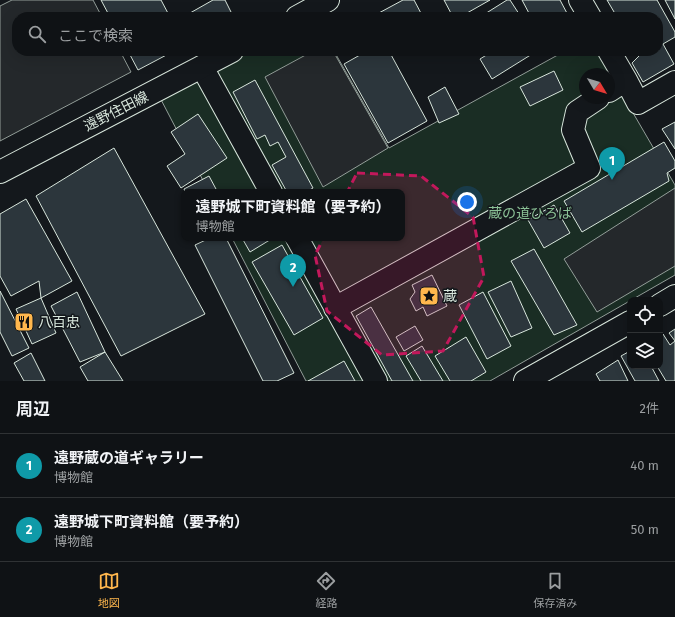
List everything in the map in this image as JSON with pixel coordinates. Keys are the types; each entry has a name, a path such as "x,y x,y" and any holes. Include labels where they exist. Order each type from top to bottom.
{"street":[{"path":"306,12 328,0"},
{"path":"580,0 587,12"},
{"name":"遠野住田線","path":"0,172 223,56"},
{"path":"610,56 617,85 638,103 675,82"},
{"path":"202,67 269,189"},
{"path":"335,308 589,168 573,130 577,112 589,104"},
{"path":"298,241 376,381"},
{"path":"663,303 675,296"},
{"path":"525,381 627,324"}],"highlighted area":[{"path":"357,173 421,176 473,217 484,277 443,351 382,355 327,311 315,255"}],"green space":[{"name":"蔵の道ひろば","path":"222,56 337,56 389,148 556,56 600,56 607,68 579,68 579,104 615,104 615,82 675,185 675,275 637,297 627,297 627,303 490,381 306,381 234,241 405,241 405,189 207,189 156,90"}],"shaded area":[{"path":"12,0 93,0 99,12 12,12 12,56 123,56 131,72 0,141 0,6"},
{"path":"304,56 336,56 388,148 323,187 265,77"},
{"path":"675,188 675,266 597,312 564,259"}],"building":[{"path":"101,0 161,0 167,12 107,12"},
{"path":"213,0 225,0 231,12 192,12"},
{"path":"403,0 414,0 420,12 381,12"},
{"path":"444,0 490,0 469,12 450,12"},
{"path":"507,0 510,0 518,12 488,12"},
{"path":"522,0 560,0 566,12 528,12"},
{"path":"607,0 657,0 675,32 675,37 663,44 663,12 614,12"},
{"path":"665,0 675,0 675,19"},
{"path":"663,44 674,64 643,82 632,63 639,56 663,56"},
{"path":"131,56 165,56 138,70"},
{"path":"358,56 392,56 427,121 388,143 344,64"},
{"path":"485,56 529,56 492,79 480,59"},
{"path":"554,71 563,90 530,106 520,87"},
{"path":"255,80 313,188 285,189 272,165 286,157 278,142 270,146 265,135 257,139 233,92"},
{"path":"445,87 459,114 439,123 428,97"},
{"path":"198,114 227,158 181,188 167,166 185,154 171,132"},
{"path":"675,122 675,149 662,129"},
{"path":"664,142 675,161 675,168 667,173 669,181 582,232 564,201"},
{"path":"114,148 205,314 121,356 36,196"},
{"path":"209,176 216,189 184,189"},
{"path":"26,199 72,281 41,298 39,281 11,296 0,276 0,214"},
{"path":"554,205 570,233 544,248 528,220"},
{"path":"204,241 228,241 294,373 277,381 263,381 195,245"},
{"path":"244,241 268,241 250,252"},
{"path":"282,245 323,318 294,335 252,262"},
{"path":"534,249 577,325 554,335 511,261"},
{"path":"432,275 447,306 427,316 423,307 416,311 410,299 415,292 412,285"},
{"path":"511,281 532,328 511,337 488,292"},
{"path":"0,291 29,348 12,356 0,332"},
{"path":"77,292 105,352 80,362 51,306"},
{"path":"483,292 511,346 487,359 459,305"},
{"path":"41,298 56,333 32,344 16,309"},
{"path":"371,307 413,381 392,381 356,316"},
{"path":"415,326 423,340 404,351 396,337"},
{"path":"675,329 675,341 669,333"},
{"path":"663,334 670,345 675,341 675,381 666,381 659,369 663,369"},
{"path":"466,337 486,372 471,381 450,381 435,356"},
{"path":"422,346 443,381 421,381 406,356"},
{"path":"105,352 123,381 88,381 80,367"},
{"path":"31,353 45,381 24,381 14,363"},
{"path":"627,353 627,367 621,356"},
{"path":"618,360 628,381 600,381 596,374"},
{"path":"344,361 355,381 308,381"},
{"path":"628,369 653,369 659,381 635,381"}],"place":[{"name":"遠野蔵の道ギャラリー","path":"612,180"},
{"name":"遠野城下町資料館（要予約）","path":"293,287"},
{"name":"蔵","path":"429,296"},
{"name":"八百忠","path":"24,322"}]}
